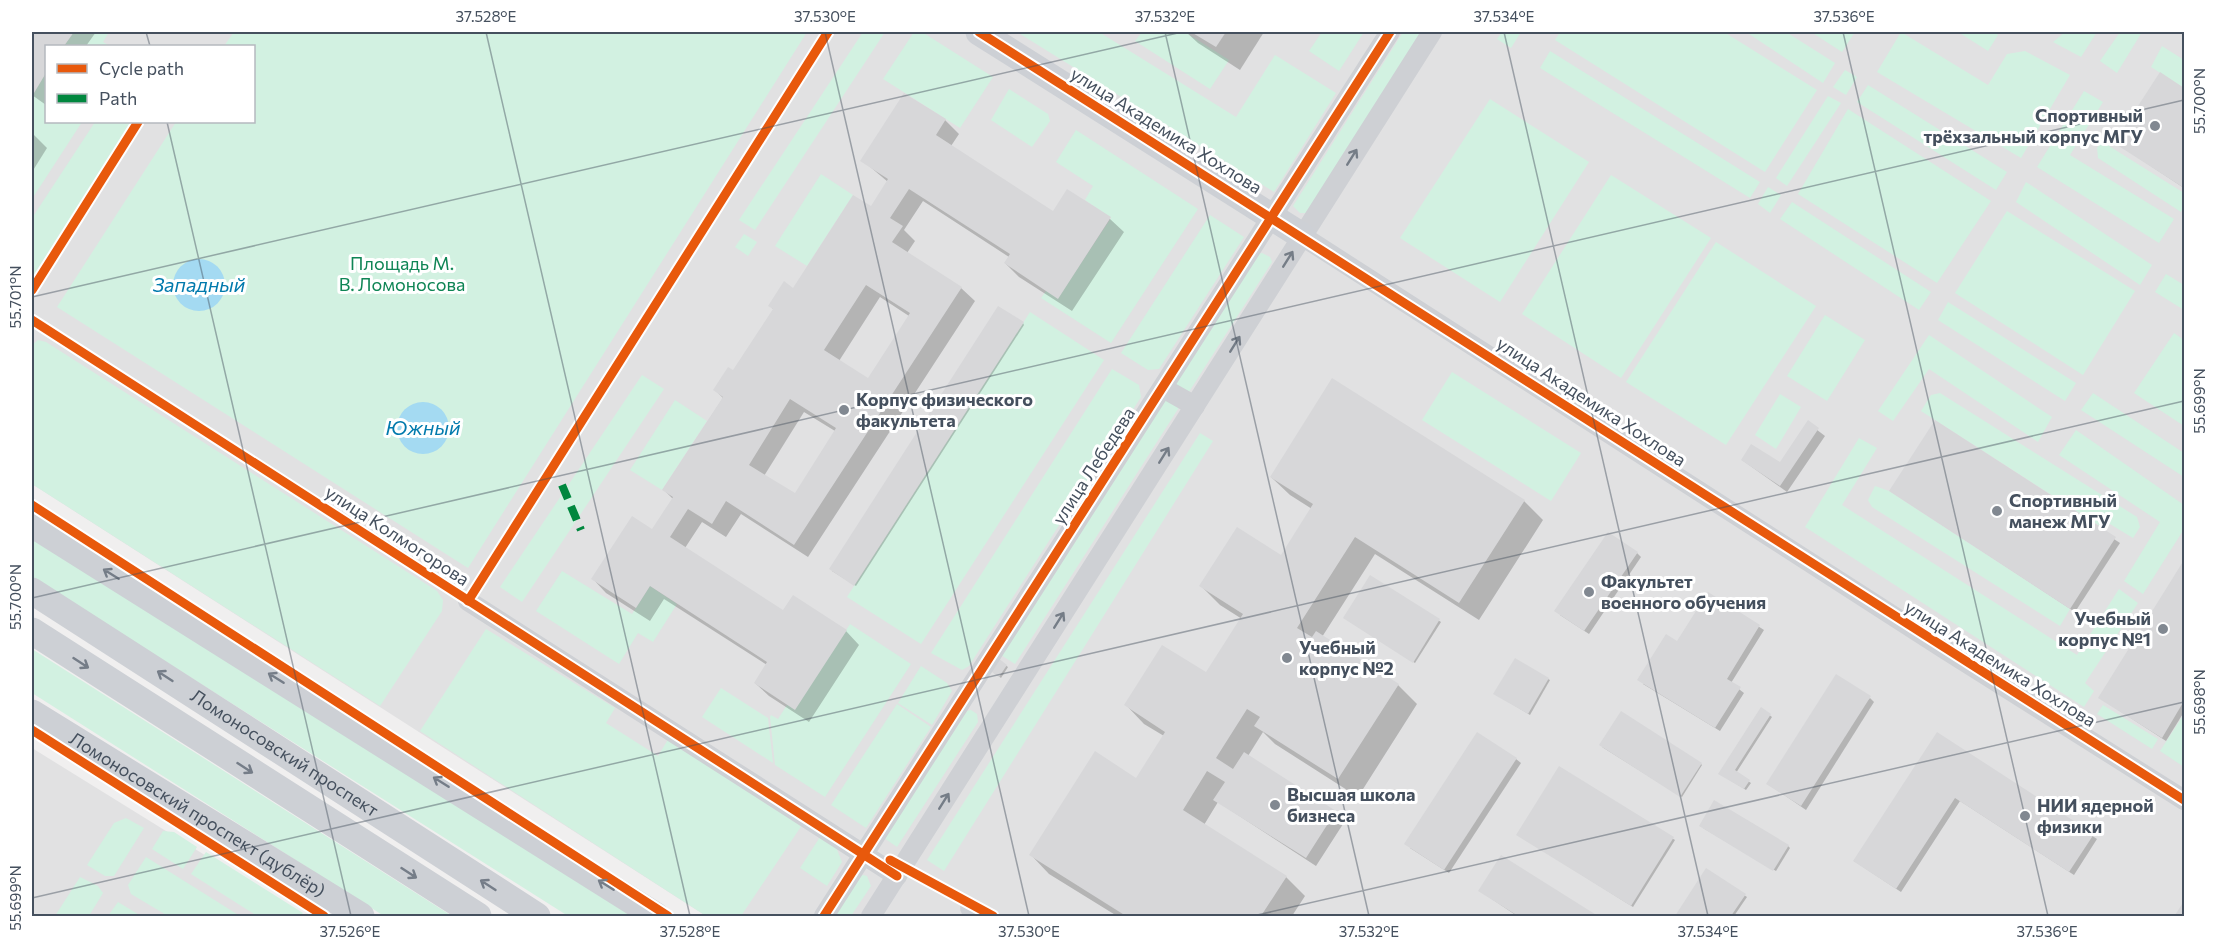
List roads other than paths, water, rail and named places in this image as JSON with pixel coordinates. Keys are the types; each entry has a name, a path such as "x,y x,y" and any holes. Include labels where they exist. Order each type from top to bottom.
{"street":[{"name":"улица Академика Хохлова","path":"979,32 2184,800"},
{"name":"улица Лебедева","path":"824,916 1390,32"},
{"path":"871,916 1432,32"},
{"path":"1163,388 1195,406"},
{"path":"32,524 656,916"},
{"name":"Ломоносовский проспект","path":"32,591 537,916"},
{"name":"улица Колмогорова","path":"468,601 897,876"},
{"name":"Ломоносовский проспект","path":"32,631 478,916"},
{"name":"Ломоносовский проспект (дублёр)","path":"32,713 361,916"}],"water":[{"name":"Западный","path":"194,259 204,259 213,263 221,271 225,285 221,299 213,307 204,311 194,311 185,307 177,299 173,290 173,280 177,271 185,263"},
{"name":"Южный","path":"418,402 428,402 437,406 445,414 449,428 445,442 437,450 428,454 418,454 409,450 401,442 397,433 397,423 401,414 409,406"}],"place":[{"name":"Спортивный трёхзальный корпус МГУ","path":"2155,126"},
{"name":"Корпус физического факультета","path":"844,410"},
{"name":"Спортивный манеж МГУ","path":"1997,511"},
{"name":"Факультет военного обучения","path":"1589,592"},
{"name":"Учебный корпус №1","path":"2163,629"},
{"name":"Учебный корпус №2","path":"1287,658"},
{"name":"Высшая школа бизнеса","path":"1275,805"},
{"name":"НИИ ядерной физики","path":"2025,816"}],"park label":[{"name":"Площадь М. В. Ломоносова","path":"402,274"}]}
